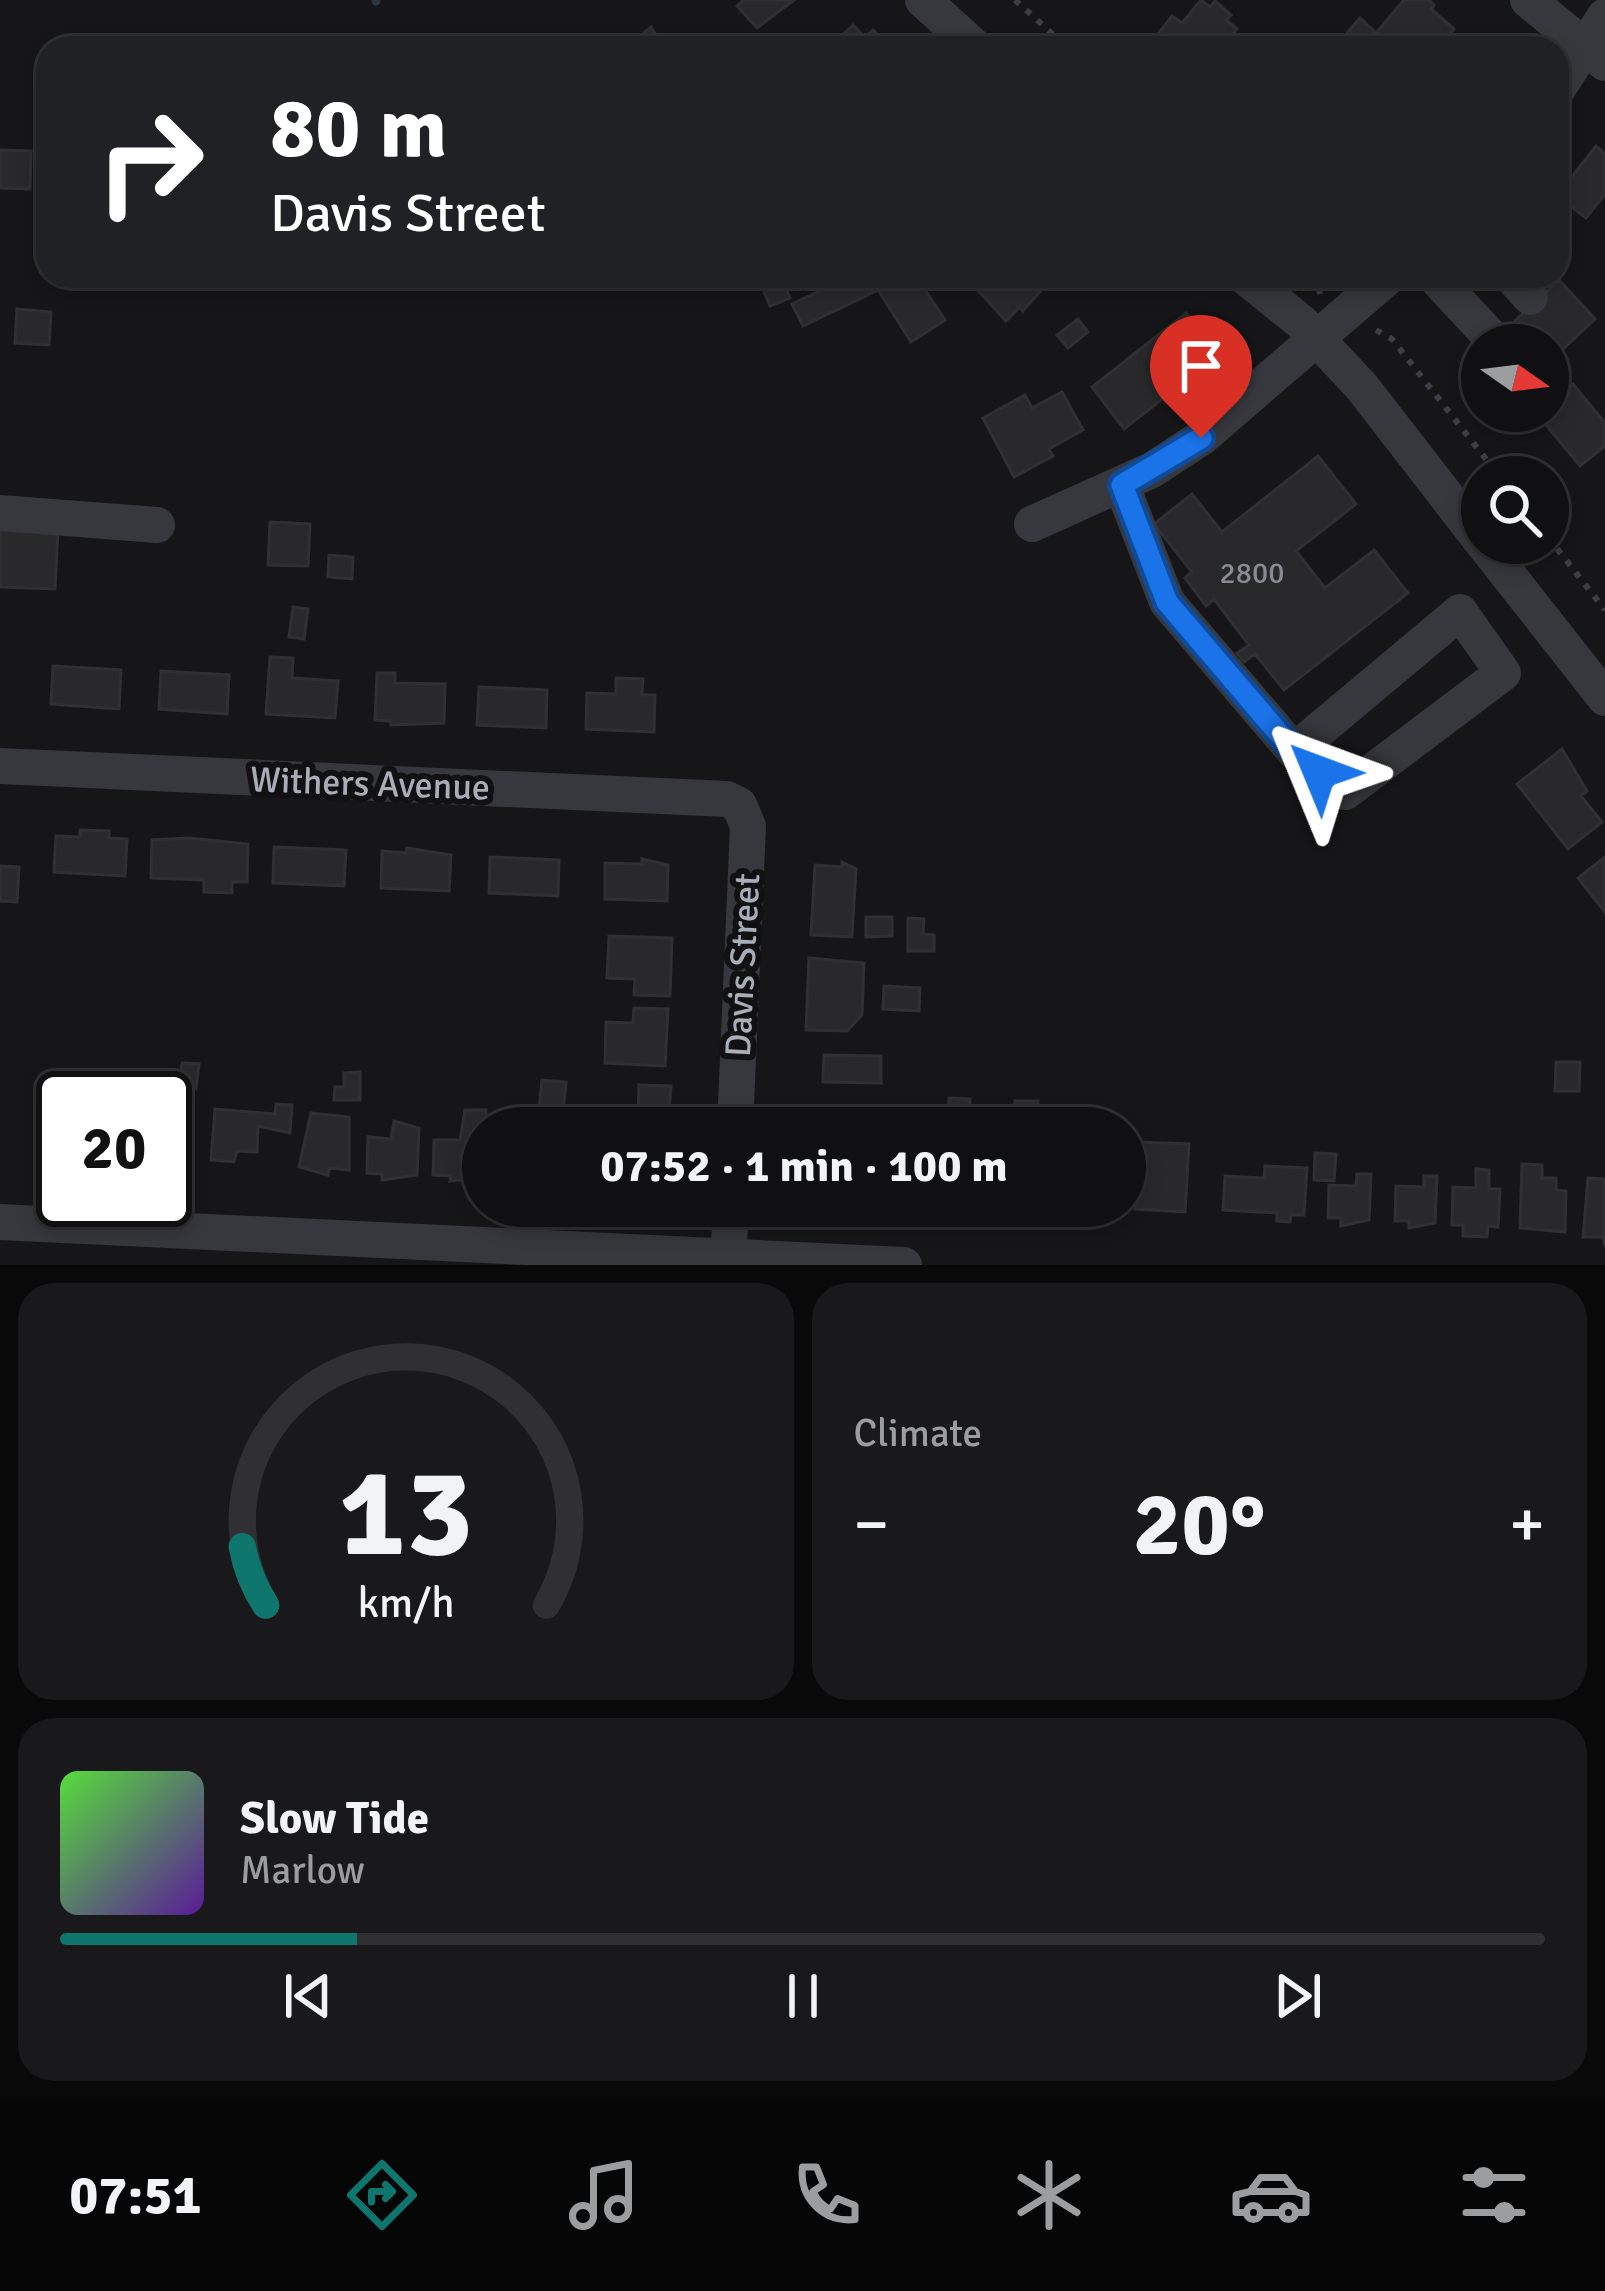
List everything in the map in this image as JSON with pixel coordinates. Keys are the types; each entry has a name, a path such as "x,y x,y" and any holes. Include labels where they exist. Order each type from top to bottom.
{"street":[{"path":"922,0 962,36"},
{"path":"1528,0 1596,56"},
{"path":"1569,80 1596,56 1605,16"},
{"path":"1258,288 1318,338 1461,516"},
{"path":"1032,524 1122,485 1201,438 1375,288"},
{"path":"1445,288 1479,324"},
{"path":"1122,485 1167,602 1294,751 1345,792 1554,633"},
{"path":"0,514 157,525"},
{"path":"1294,751 1460,612 1484,564"},
{"path":"1499,564 1605,698"},
{"path":"1460,612 1503,673"},
{"name":"Withers Avenue","path":"0,766 727,799 739,805"},
{"name":"Davis Street","path":"736,1107 747,944 748,826 739,805"},
{"path":"0,1222 729,1261 904,1265"},
{"path":"729,1261 730,1227"}],"path":[{"path":"1015,0 1056,36"},
{"path":"1319,288 1321,298"},
{"path":"1372,328 1392,340 1484,456"},
{"path":"1569,564 1605,610"}],"building":[{"path":"744,0 794,0 757,28 737,6"},
{"path":"1201,0 1210,7 1215,1 1231,15 1226,20 1237,29 1231,36 1156,36 1172,16 1182,23"},
{"path":"1404,0 1429,0 1434,5 1431,9 1454,29 1448,36 1346,34 1360,18 1376,33"},
{"path":"853,25 864,36 842,36"},
{"path":"1596,146 1605,154 1605,194 1586,218 1569,205 1569,181"},
{"path":"0,150 31,151 30,189 0,188"},
{"path":"762,288 786,288 790,298 770,306"},
{"path":"826,288 876,291 803,326 792,304"},
{"path":"924,288 945,320 911,342 878,290"},
{"path":"976,288 1043,288 1023,311 1020,307 1006,321"},
{"path":"1550,288 1566,288 1595,319 1569,343 1569,324 1512,324"},
{"path":"17,309 51,312 49,345 15,343"},
{"path":"1186,313 1219,355 1124,429 1092,387"},
{"path":"1078,319 1088,332 1068,348 1057,335"},
{"path":"1573,384 1605,423 1605,446 1580,466 1552,432 1569,432 1569,387"},
{"path":"1062,392 1083,430 1049,449 1053,456 1014,477 983,418 1025,395 1032,408"},
{"path":"1318,456 1356,504 1296,551 1325,588 1374,550 1408,593 1284,690 1255,654 1244,662 1237,653 1249,645 1214,599 1206,606 1185,578 1192,572 1154,524 1192,494 1222,532"},
{"path":"270,522 310,524 308,566 268,565"},
{"path":"0,529 58,530 55,589 0,587"},
{"path":"329,555 353,557 352,579 328,577"},
{"path":"293,607 308,609 304,639 289,637"},
{"path":"270,657 293,658 292,678 338,681 335,718 266,714"},
{"path":"53,666 121,670 119,709 51,704"},
{"path":"161,671 229,675 227,714 159,709"},
{"path":"377,673 395,673 395,683 445,684 444,723 391,725 391,721 375,720"},
{"path":"616,678 643,679 642,695 655,695 654,732 586,729 587,693 616,694"},
{"path":"479,687 547,690 546,728 477,725"},
{"path":"1562,749 1587,791 1581,796 1602,822 1568,849 1517,784"},
{"path":"80,830 109,831 109,838 127,839 125,876 54,872 56,836 80,837"},
{"path":"152,840 248,844 247,882 232,882 232,893 204,892 204,880 151,878"},
{"path":"274,847 346,850 344,886 273,883"},
{"path":"407,848 451,855 449,891 381,888 382,851 406,853"},
{"path":"490,857 559,860 558,896 489,893"},
{"path":"1605,857 1605,912 1578,878"},
{"path":"642,859 668,865 667,901 605,899 605,863 642,864"},
{"path":"842,862 856,869 852,937 811,935 815,865 842,867"},
{"path":"0,866 19,867 17,902 0,901"},
{"path":"866,917 892,917 892,936 866,937"},
{"path":"908,918 924,919 923,934 934,935 934,951 908,951"},
{"path":"609,936 672,938 670,996 634,995 635,979 607,978"},
{"path":"809,958 864,963 862,1015 847,1031 806,1030"},
{"path":"884,986 920,988 919,1011 883,1009"},
{"path":"634,1008 668,1009 665,1066 605,1063 606,1022 633,1023"},
{"path":"824,1055 881,1056 881,1083 823,1082"},
{"path":"1556,1062 1580,1062 1579,1091 1555,1091"},
{"path":"182,1063 199,1064 196,1089 192,1089 192,1071 181,1071"},
{"path":"360,1072 360,1100 334,1100 335,1087 344,1087 344,1073"},
{"path":"542,1080 566,1082 564,1107 539,1107"},
{"path":"639,1085 671,1086 669,1107 638,1107"},
{"path":"949,1098 970,1099 970,1107 949,1107"},
{"path":"1015,1101 1038,1101 1038,1107 1015,1107"},
{"path":"276,1104 292,1105 290,1133 258,1126 257,1152 237,1151 234,1162 211,1160 215,1109 275,1114"},
{"path":"311,1113 349,1117 349,1170 329,1168 328,1175 299,1167"},
{"path":"394,1121 419,1128 417,1175 382,1180 382,1174 367,1173 368,1137 391,1139"},
{"path":"462,1128 462,1180 433,1175 434,1140 460,1140"},
{"path":"1146,1142 1189,1144 1185,1212 1146,1210"},
{"path":"1315,1153 1336,1154 1334,1181 1314,1180"},
{"path":"1522,1164 1542,1165 1542,1178 1556,1178 1556,1190 1566,1191 1565,1232 1520,1228"},
{"path":"1265,1166 1307,1168 1304,1215 1291,1215 1290,1222 1277,1221 1277,1213 1223,1210 1225,1176 1264,1178"},
{"path":"1476,1169 1489,1170 1489,1189 1500,1189 1498,1227 1488,1226 1487,1237 1463,1236 1463,1225 1452,1225 1453,1187 1476,1188"},
{"path":"1357,1174 1371,1174 1369,1220 1341,1226 1341,1218 1328,1218 1329,1185 1356,1186"},
{"path":"1424,1176 1437,1176 1435,1223 1409,1228 1409,1221 1395,1221 1396,1186 1424,1187"},
{"path":"1588,1178 1605,1179 1605,1246 1603,1237 1583,1237"}],"route":[{"path":"1201,438 1122,485 1167,602 1294,751 1319,772"}]}
